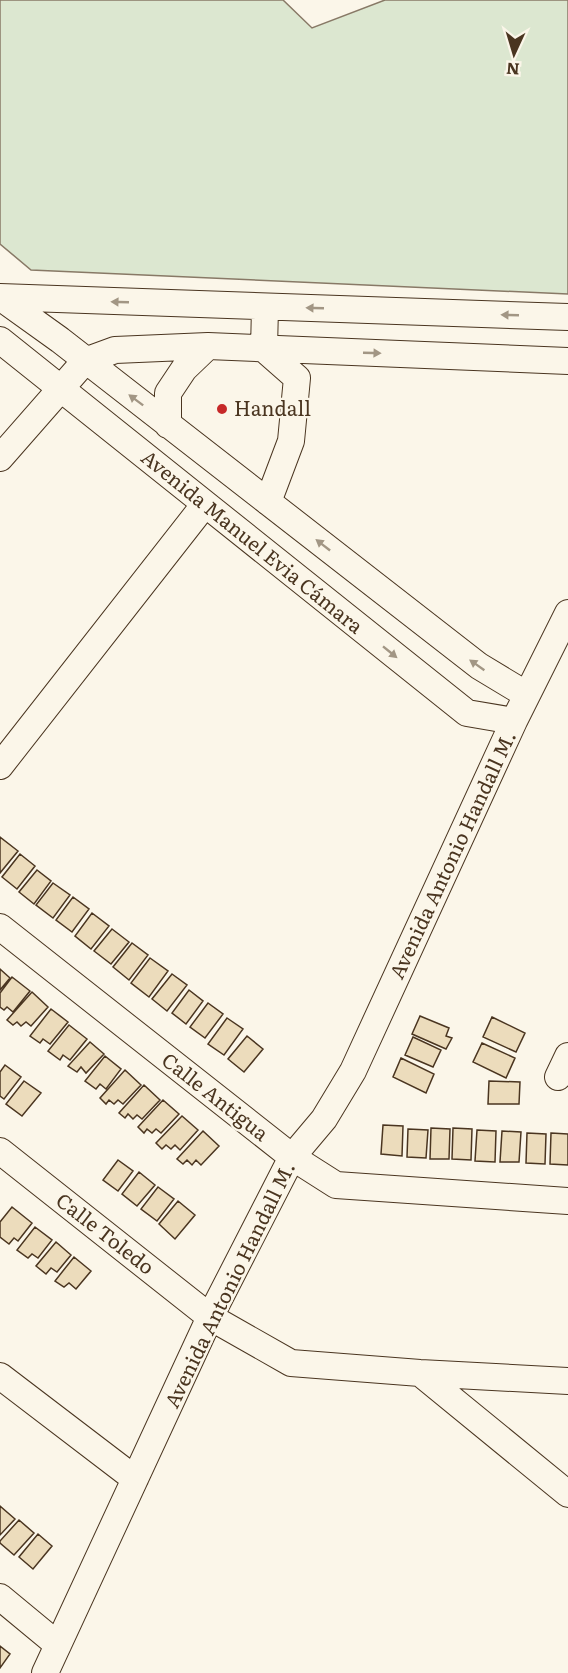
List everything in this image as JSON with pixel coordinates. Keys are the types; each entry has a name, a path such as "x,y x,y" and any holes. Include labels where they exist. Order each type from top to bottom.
{"street":[{"name":"Avenida Manuel Evia Cámara","path":"0,297 568,317"},
{"name":"Avenida Manuel Evia Cámara","path":"0,297 60,340 479,666 527,695"},
{"path":"264,349 265,307"},
{"name":"Avenida Manuel Evia Cámara","path":"0,340 467,713 514,722"},
{"path":"168,425 168,393 184,369 207,346"},
{"path":"0,458 85,361 115,350 207,346 568,361"},
{"path":"264,349 297,378 291,441 268,502"},
{"path":"0,766 205,504"},
{"name":"Avenida Antonio Handall M.","path":"45,1673 210,1317 292,1157 324,1119 353,1071 514,722 568,613"},
{"name":"Calle Antigua","path":"0,927 292,1157 336,1185 568,1201"},
{"name":"Calle Toledo","path":"0,1151 210,1317 291,1363 568,1382"},
{"path":"420,1373 568,1494"},
{"path":"0,1376 135,1479"},
{"path":"0,1598 58,1645"}],"green space":[{"path":"0,0 283,0 312,28 385,0 568,0 568,294 31,270 0,244"}],"building":[{"path":"0,837 18,851 0,873"},
{"path":"20,854 35,866 17,889 2,877"},
{"path":"37,870 51,881 34,904 19,892"},
{"path":"53,883 70,895 53,918 36,905"},
{"path":"73,897 89,909 72,932 56,920"},
{"path":"92,913 109,926 91,949 75,936"},
{"path":"112,929 129,942 111,964 94,951"},
{"path":"132,943 148,955 129,980 113,967"},
{"path":"150,958 168,971 149,997 131,983"},
{"path":"0,969 10,978 0,990"},
{"path":"172,974 187,985 167,1011 152,999"},
{"path":"12,977 30,991 13,1012 7,1007 4,1010 0,1007 0,993"},
{"path":"189,990 203,1001 186,1024 172,1013"},
{"path":"32,992 48,1007 31,1026 26,1022 21,1026 17,1022 13,1025 7,1020"},
{"path":"208,1003 223,1014 205,1038 190,1027"},
{"path":"51,1009 68,1022 50,1044 43,1039 40,1043 30,1036"},
{"path":"420,1016 449,1028 446,1036 452,1038 446,1049 412,1034"},
{"path":"492,1017 525,1033 516,1052 483,1037"},
{"path":"227,1018 243,1029 224,1055 208,1044"},
{"path":"69,1025 87,1039 70,1060 63,1055 60,1060 48,1051"},
{"path":"247,1036 263,1049 244,1072 228,1059"},
{"path":"413,1037 441,1050 433,1067 405,1055"},
{"path":"90,1042 104,1054 86,1073 81,1067 77,1072 68,1066"},
{"path":"482,1043 515,1058 506,1078 473,1062"},
{"path":"105,1056 121,1069 106,1089 100,1084 96,1089 85,1081"},
{"path":"401,1058 434,1074 426,1093 393,1077"},
{"path":"5,1065 21,1077 4,1099 0,1096 0,1072"},
{"path":"125,1070 141,1085 123,1104 118,1100 114,1104 109,1100 106,1104 100,1098"},
{"path":"24,1081 41,1093 22,1116 6,1104"},
{"path":"489,1081 520,1082 519,1104 488,1104"},
{"path":"144,1085 160,1100 142,1119 137,1115 133,1119 128,1114 125,1118 119,1113"},
{"path":"163,1100 179,1114 161,1133 156,1129 152,1133 147,1129 144,1133 138,1127"},
{"path":"182,1116 198,1130 180,1150 175,1145 171,1149 166,1145 162,1149 156,1143"},
{"path":"383,1125 403,1126 402,1156 381,1154"},
{"path":"431,1128 450,1129 449,1159 430,1159"},
{"path":"453,1128 472,1129 471,1160 452,1159"},
{"path":"408,1129 428,1130 426,1158 407,1157"},
{"path":"477,1130 496,1131 495,1162 475,1161"},
{"path":"203,1131 219,1146 201,1165 196,1160 192,1165 187,1160 183,1164 177,1159"},
{"path":"502,1131 521,1132 519,1162 500,1162"},
{"path":"527,1133 546,1134 545,1164 526,1163"},
{"path":"551,1133 568,1134 568,1165 550,1164"},
{"path":"118,1160 133,1171 118,1191 103,1180"},
{"path":"139,1172 155,1185 137,1206 122,1194"},
{"path":"158,1187 174,1199 157,1221 141,1209"},
{"path":"178,1201 195,1215 175,1239 159,1224"},
{"path":"12,1207 32,1223 18,1241 14,1238 9,1244 0,1237 0,1222"},
{"path":"35,1227 52,1240 38,1258 32,1254 28,1258 17,1250"},
{"path":"56,1242 71,1255 57,1272 51,1268 46,1274 36,1266"},
{"path":"74,1257 91,1271 76,1289 69,1283 64,1287 55,1281"},
{"path":"0,1506 15,1519 0,1535"},
{"path":"19,1520 34,1533 14,1555 0,1541"},
{"path":"38,1534 52,1546 33,1569 19,1557"},
{"path":"0,1646 10,1654 0,1668"}],"place":[{"name":"Handall","path":"222,409"}]}
